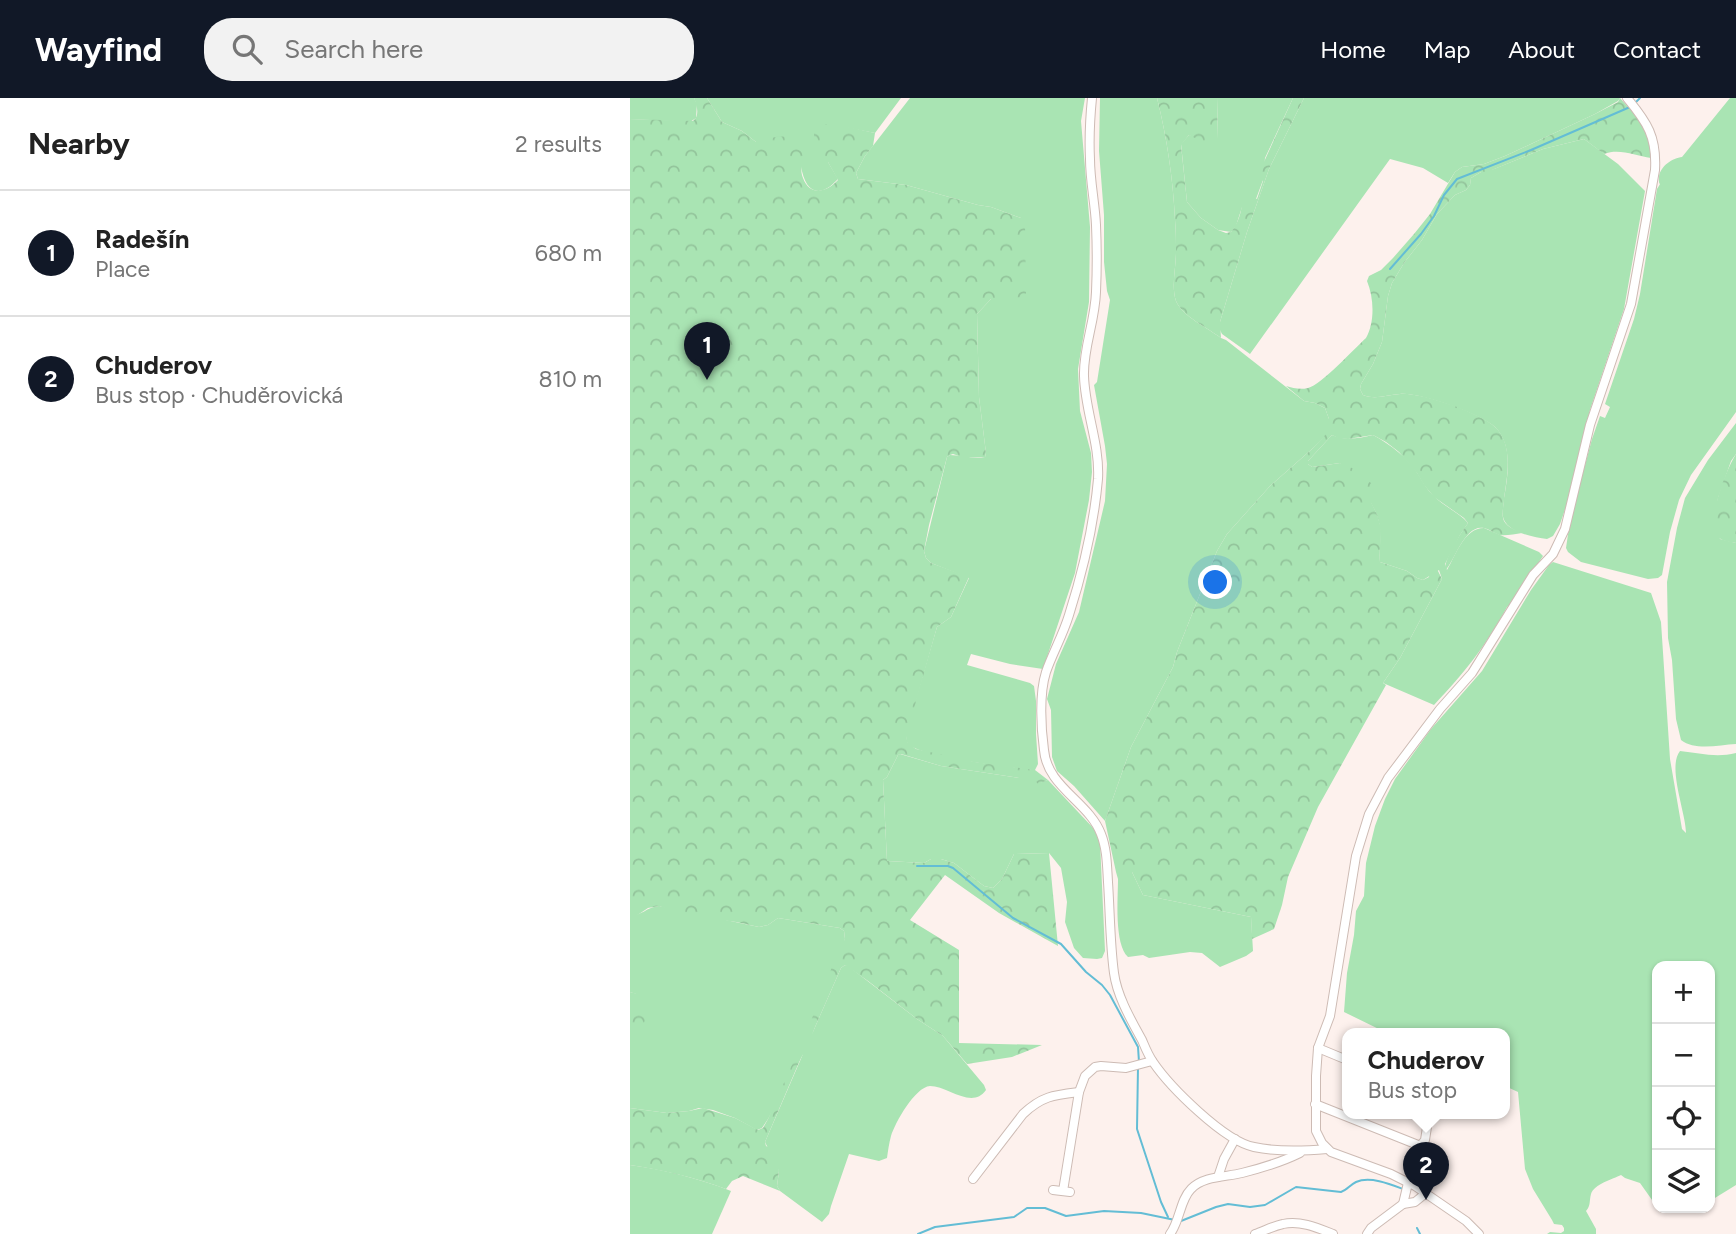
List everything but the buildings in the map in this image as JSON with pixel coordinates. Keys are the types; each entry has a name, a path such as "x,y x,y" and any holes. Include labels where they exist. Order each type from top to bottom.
{"street":[{"path":"1092,98 1090,160 1096,225 1096,290 1094,316 1084,357 1084,378 1086,403 1098,457 1098,475 1094,511 1069,618 1044,680 1043,750 1046,764 1051,774 1101,832 1107,867 1114,976 1148,1062 1213,1124 1235,1139 1252,1147 1303,1151 1327,1149 1391,1174 1408,1196"},
{"path":"1327,1149 1316,1131 1318,1048 1330,1016 1356,856 1366,824 1388,778 1440,709 1472,673 1534,575 1553,554 1565,529 1590,425 1631,304 1655,170 1655,147 1650,130 1630,102"},
{"path":"1318,1048 1342,1058"},
{"path":"1062,1191 1079,1091 1085,1076 1095,1067 1126,1068 1148,1062"},
{"path":"973,1179 1031,1106 1050,1096 1079,1091"},
{"path":"1315,1104 1342,1115"},
{"path":"1353,1119 1418,1145 1424,1143 1428,1119"},
{"path":"1218,1178 1235,1139"},
{"path":"1174,1229 1186,1195 1197,1184 1285,1160 1303,1151"},
{"path":"1408,1196 1426,1193"},
{"path":"1367,1234 1408,1196 1426,1193 1466,1221 1479,1234"},
{"path":"1255,1234 1271,1232 1280,1225 1290,1223 1317,1227 1333,1234"}],"green space":[{"path":"630,98 694,98 697,104 696,118 690,122 630,119"},
{"path":"694,98 707,98 722,122 742,131 756,142 781,137 798,140 803,155 802,176 806,184 814,190 824,190 838,180 814,137 814,126 844,126 875,133 873,146 856,173 858,179 906,185 991,207 1025,222 1026,297 991,299 977,314 979,397 986,453 985,457 962,457 953,454 947,457 924,551 931,563 969,577 951,617 937,627 906,737 908,743 916,749 975,762 1035,770 1048,780 1038,784 1033,778 941,766 901,754 883,780 887,861 924,863 931,859 941,859 954,863 984,886 993,888 1002,879 1014,854 1049,853 1058,946 999,913 945,875 910,920 959,950 959,1043 1042,1045 1012,1057 967,1064 943,1036 845,965 841,968 812,1034 807,1031 845,939 844,931 840,928 778,918 759,927 685,915 659,906 630,916 630,119 693,121 697,113"},
{"path":"707,98 901,98 875,133 844,127 828,162 838,179 831,186 819,191 809,187 801,166 722,122"},
{"path":"910,98 1085,98 1081,121 1090,227 1089,302 1078,369 1080,411 1091,453 1092,472 1075,573 1043,669 971,654 967,665 1034,686 1038,764 1035,770 929,753 916,749 908,744 906,739 937,627 951,617 969,578 931,563 924,551 947,457 985,457 979,397 977,314 991,299 1021,218 991,207 906,185 858,179 856,173 865,156"},
{"path":"1100,98 1157,98 1173,189 1176,240 1174,289 1179,306 1189,317 1226,340 1304,401 1325,408 1329,419 1329,432 1270,486 1227,534 1217,551 1173,667 1131,747 1105,821 1057,771 1052,757 1051,710 1047,699 1056,664 1079,612 1105,501 1107,464 1094,385 1097,382 1110,300 1104,262 1104,215 1099,151"},
{"path":"1157,98 1218,98 1217,139 1211,146 1189,135 1181,145 1187,202 1201,218 1226,233 1231,232 1236,225 1242,201 1249,196 1257,199 1263,181 1258,175 1293,98 1304,98 1269,169 1247,232 1220,322 1221,338 1189,317 1176,301 1173,189"},
{"path":"1218,98 1293,98 1265,158 1263,180 1256,199 1242,207 1236,226 1231,232 1218,230 1201,218 1187,202 1181,144 1189,135 1217,139"},
{"path":"1304,98 1620,98 1595,114 1505,156 1484,164 1462,167 1448,183 1423,168 1390,159 1250,354 1222,334 1220,322 1269,169"},
{"path":"1620,98 1638,118 1646,132 1651,158 1622,152 1604,154 1584,139 1543,149 1471,178 1466,190 1455,195 1437,214 1392,283 1382,342 1361,384 1363,395 1422,396 1464,410 1495,427 1505,442 1507,451 1503,518 1507,525 1522,533 1499,535 1477,528 1466,537 1445,571 1450,553 1468,523 1464,518 1434,497 1399,452 1386,442 1373,435 1348,439 1332,435 1308,464 1312,467 1340,463 1352,468 1374,487 1371,502 1381,531 1380,562 1407,571 1423,580 1429,577 1430,567 1436,567 1442,579 1400,658 1383,683 1386,685 1318,807 1288,877 1274,929 1252,939 1251,917 1143,895 1132,872 1116,872 1105,821 1131,747 1173,667 1217,551 1227,534 1270,486 1329,431 1325,408 1304,401 1286,386 1302,389 1314,385 1366,338 1373,310 1367,281 1369,276 1381,270 1414,234 1430,214 1455,172 1462,167 1484,164 1505,156 1595,114 1618,102"},
{"path":"1730,98 1736,98 1736,412 1691,475 1679,500 1662,575 1648,579 1581,562 1566,548 1570,521 1592,439 1600,416 1605,418 1610,407 1605,404 1634,319 1660,173 1668,163 1682,157"},
{"path":"1584,139 1618,164 1645,191 1624,309 1590,410 1571,492 1560,524 1553,536 1547,539 1517,531 1504,520 1508,461 1505,442 1495,427 1464,410 1435,400 1409,394 1368,396 1363,395 1360,389 1382,342 1392,283 1437,214 1455,195 1466,190 1471,178 1481,172 1543,149"},
{"path":"1736,423 1736,454 1718,498 1715,521 1720,539 1736,543 1736,744 1700,746 1681,740 1676,719 1668,638 1667,582 1685,498 1708,460"},
{"path":"1332,435 1358,438 1373,435 1386,443 1409,462 1432,494 1468,523 1445,564 1447,570 1466,537 1477,529 1484,528 1543,556 1474,659 1434,705 1383,683 1400,658 1442,579 1439,570 1423,580 1407,571 1380,562 1378,520 1365,494 1340,463 1312,467 1308,464"},
{"path":"1736,454 1736,543 1725,541 1716,534 1714,516 1719,493"},
{"path":"1553,562 1651,593 1661,622 1670,759 1682,829 1686,833 1675,768 1680,751 1715,755 1736,753 1736,1185 1715,1198 1715,961 1652,961 1652,1200 1640,1183 1621,1175 1600,1185 1593,1190 1586,1211 1596,1234 1547,1234 1561,1233 1564,1228 1554,1224 1533,1189 1525,1169 1518,1092 1510,1088 1510,1028 1377,1028 1344,1012 1356,911 1364,896 1366,863 1385,799 1395,779 1431,729 1482,671 1531,590"},
{"path":"900,754 941,766 1034,778 1039,783 1048,780 1096,831 1100,842 1105,951 1102,958 1083,958 1074,948 1065,922 1067,902 1061,868 1049,853 1014,854 1002,879 993,888 984,886 954,863 941,859 931,859 924,863 887,861 883,780"},
{"path":"1116,872 1132,872 1143,895 1251,917 1253,951 1220,967 1202,953 1190,952 1149,958 1143,955 1128,957 1119,932"},
{"path":"659,906 759,927 778,918 840,928 844,931 845,939 812,1034 841,968 845,965 943,1036 986,1090 974,1098 930,1086 918,1092 897,1123 891,1136 887,1158 879,1161 849,1154 829,1214 822,1222 780,1191 777,1186 779,1171 765,1142 803,1054 768,1119 762,1128 757,1130 713,1110 699,1108 667,1113 630,1108 630,1043 634,1043 636,994 630,992 630,916"},
{"path":"630,992 642,997 647,1004 640,1034 634,1043 630,1043"},
{"path":"798,1051 803,1053 765,1142 766,1146 776,1151 779,1171 777,1186 780,1191 743,1176 732,1181 726,1189 678,1174 630,1165 630,1108 667,1113 703,1108 735,1118 758,1130 763,1128 768,1119"},
{"path":"630,1165 681,1175 731,1191 712,1234 630,1234"}],"waterway":[{"path":"1634,104 1640,98"},
{"path":"1390,269 1421,234 1444,195 1457,179 1630,107"},
{"path":"917,866 953,868 1013,918 1061,944 1110,995 1138,1047 1139,1062"},
{"path":"1138,1067 1137,1129 1168,1217"},
{"path":"1181,1221 1228,1204 1250,1207 1265,1205 1296,1187 1341,1192 1356,1182 1367,1180 1380,1181 1403,1189"},
{"path":"918,1234 935,1227 1014,1217 1027,1208 1045,1208 1066,1216 1104,1211 1141,1213 1175,1220"},
{"path":"1417,1228 1420,1234"}],"place":[{"name":"Radešín","path":"707,380"},
{"name":"Chuderov","path":"1426,1200"}]}
